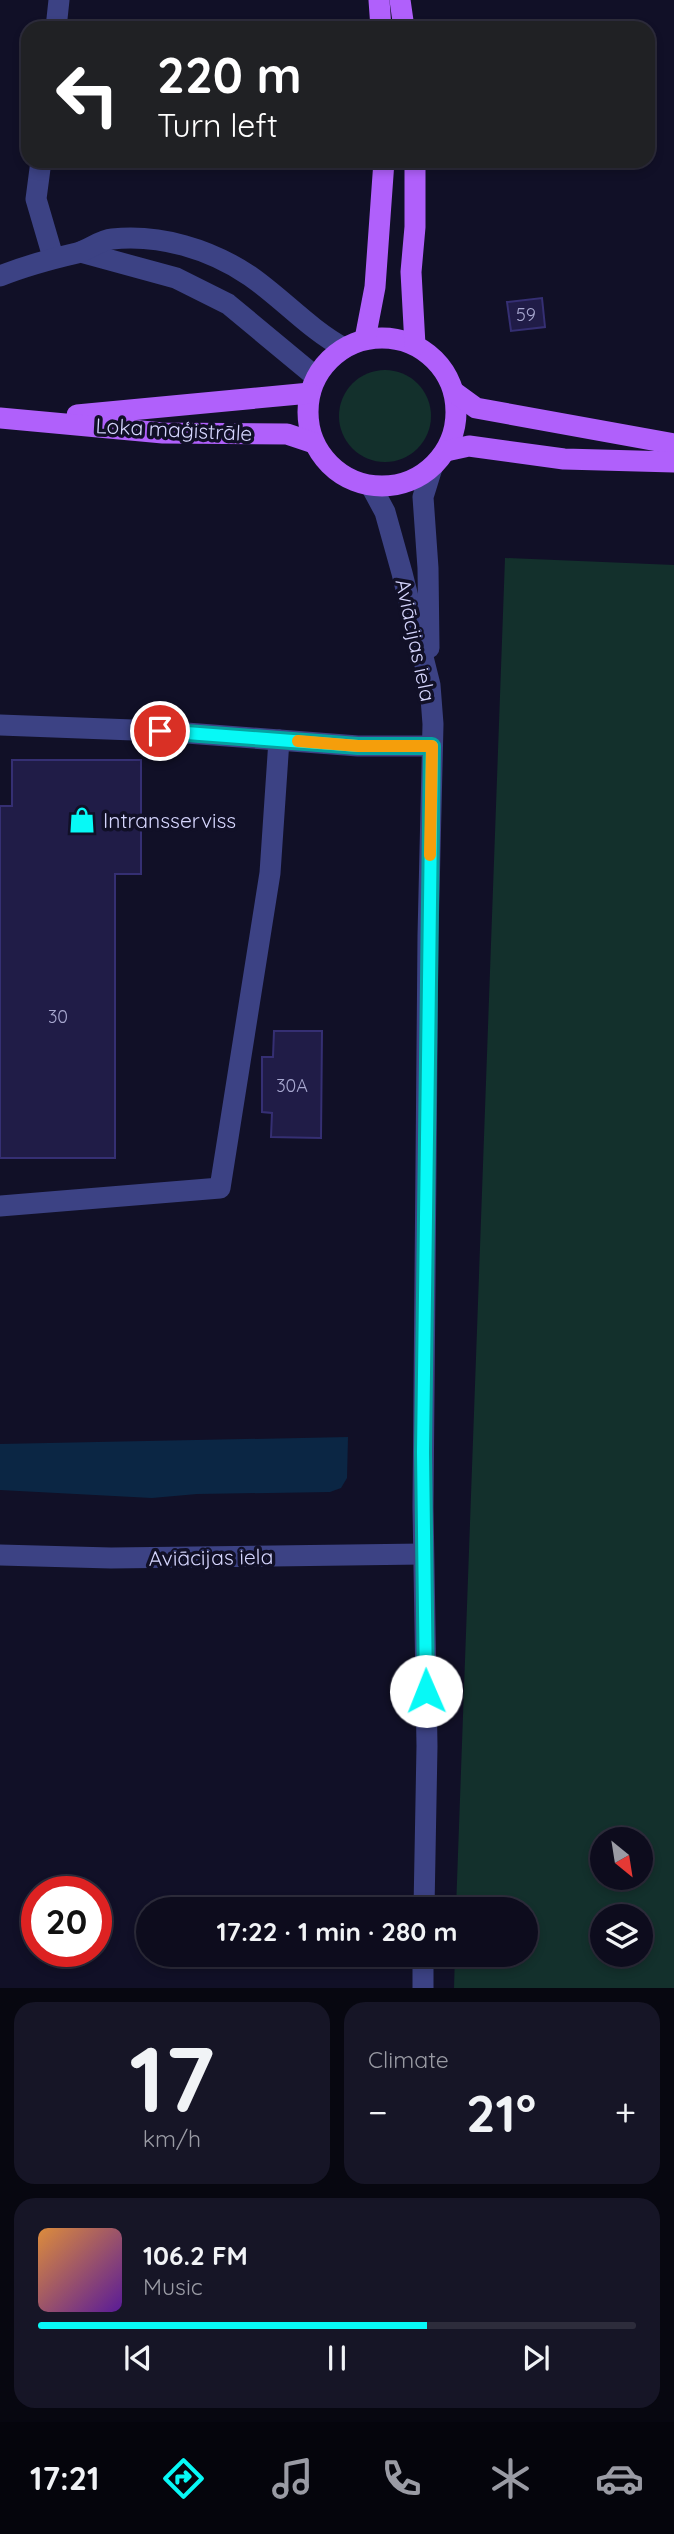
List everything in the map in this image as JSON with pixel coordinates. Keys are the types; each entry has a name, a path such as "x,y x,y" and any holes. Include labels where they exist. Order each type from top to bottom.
{"main road":[{"path":"379,0 380,21"},
{"path":"400,0 403,21"},
{"path":"365,339 375,286 383,168"},
{"path":"415,168 411,272 415,345"},
{"path":"390,338 415,345 432,356 446,373 454,392 457,412 455,432 446,451 432,468 414,480 393,486 371,486 353,481 337,472 314,443 309,424 313,385 328,361 344,348 365,339 390,338"},
{"name":"Loka maģistrāle","path":"33,419 313,385"},
{"path":"454,392 476,408 674,444"},
{"name":"Loka maģistrāle","path":"0,418 163,433 287,434 314,443"},
{"path":"446,451 469,446 564,459 674,462"}],"street":[{"path":"57,21 59,0"},
{"path":"40,168 36,199 52,257"},
{"path":"0,276 52,257 81,252 109,239 139,239 189,246 215,256 250,276 321,336 344,348"},
{"path":"81,252 176,278 228,304 313,385"},
{"path":"430,685 428,568 423,497 432,468"},
{"name":"Aviācijas iela","path":"371,486 384,512 430,685 432,746 423,1555 427,1746 424,1897"},
{"path":"0,725 160,731 358,746 432,746"},
{"path":"0,1206 220,1188 270,873 279,740"},
{"name":"Aviācijas iela","path":"0,1555 111,1558 423,1555"},
{"path":"423,1967 423,1988"}],"green space":[{"path":"385,370 403,374 417,384 427,398 431,416 427,434 417,448 403,458 385,462 367,458 353,448 343,434 339,416 343,398 353,384 367,374"},
{"path":"505,558 674,565 674,1988 454,1988 455,1967 538,1967 538,1897 456,1897"}],"water":[{"path":"348,1437 347,1478 341,1488 330,1492 197,1494 152,1498 0,1490 0,1444"}],"building":[{"path":"542,298 545,327 511,331 507,302"},
{"path":"12,760 141,760 141,874 115,874 115,1158 0,1158 0,806 12,806"},
{"path":"274,1031 322,1031 321,1138 271,1137 272,1113 262,1112 262,1057 273,1057"}],"slow traffic":[{"path":"298,741 358,746 432,746 430,855"}],"place":[{"name":"Intransserviss","path":"82,820"}],"route":[{"path":"160,731 358,746 432,746 423,1452 426,1691"}]}
